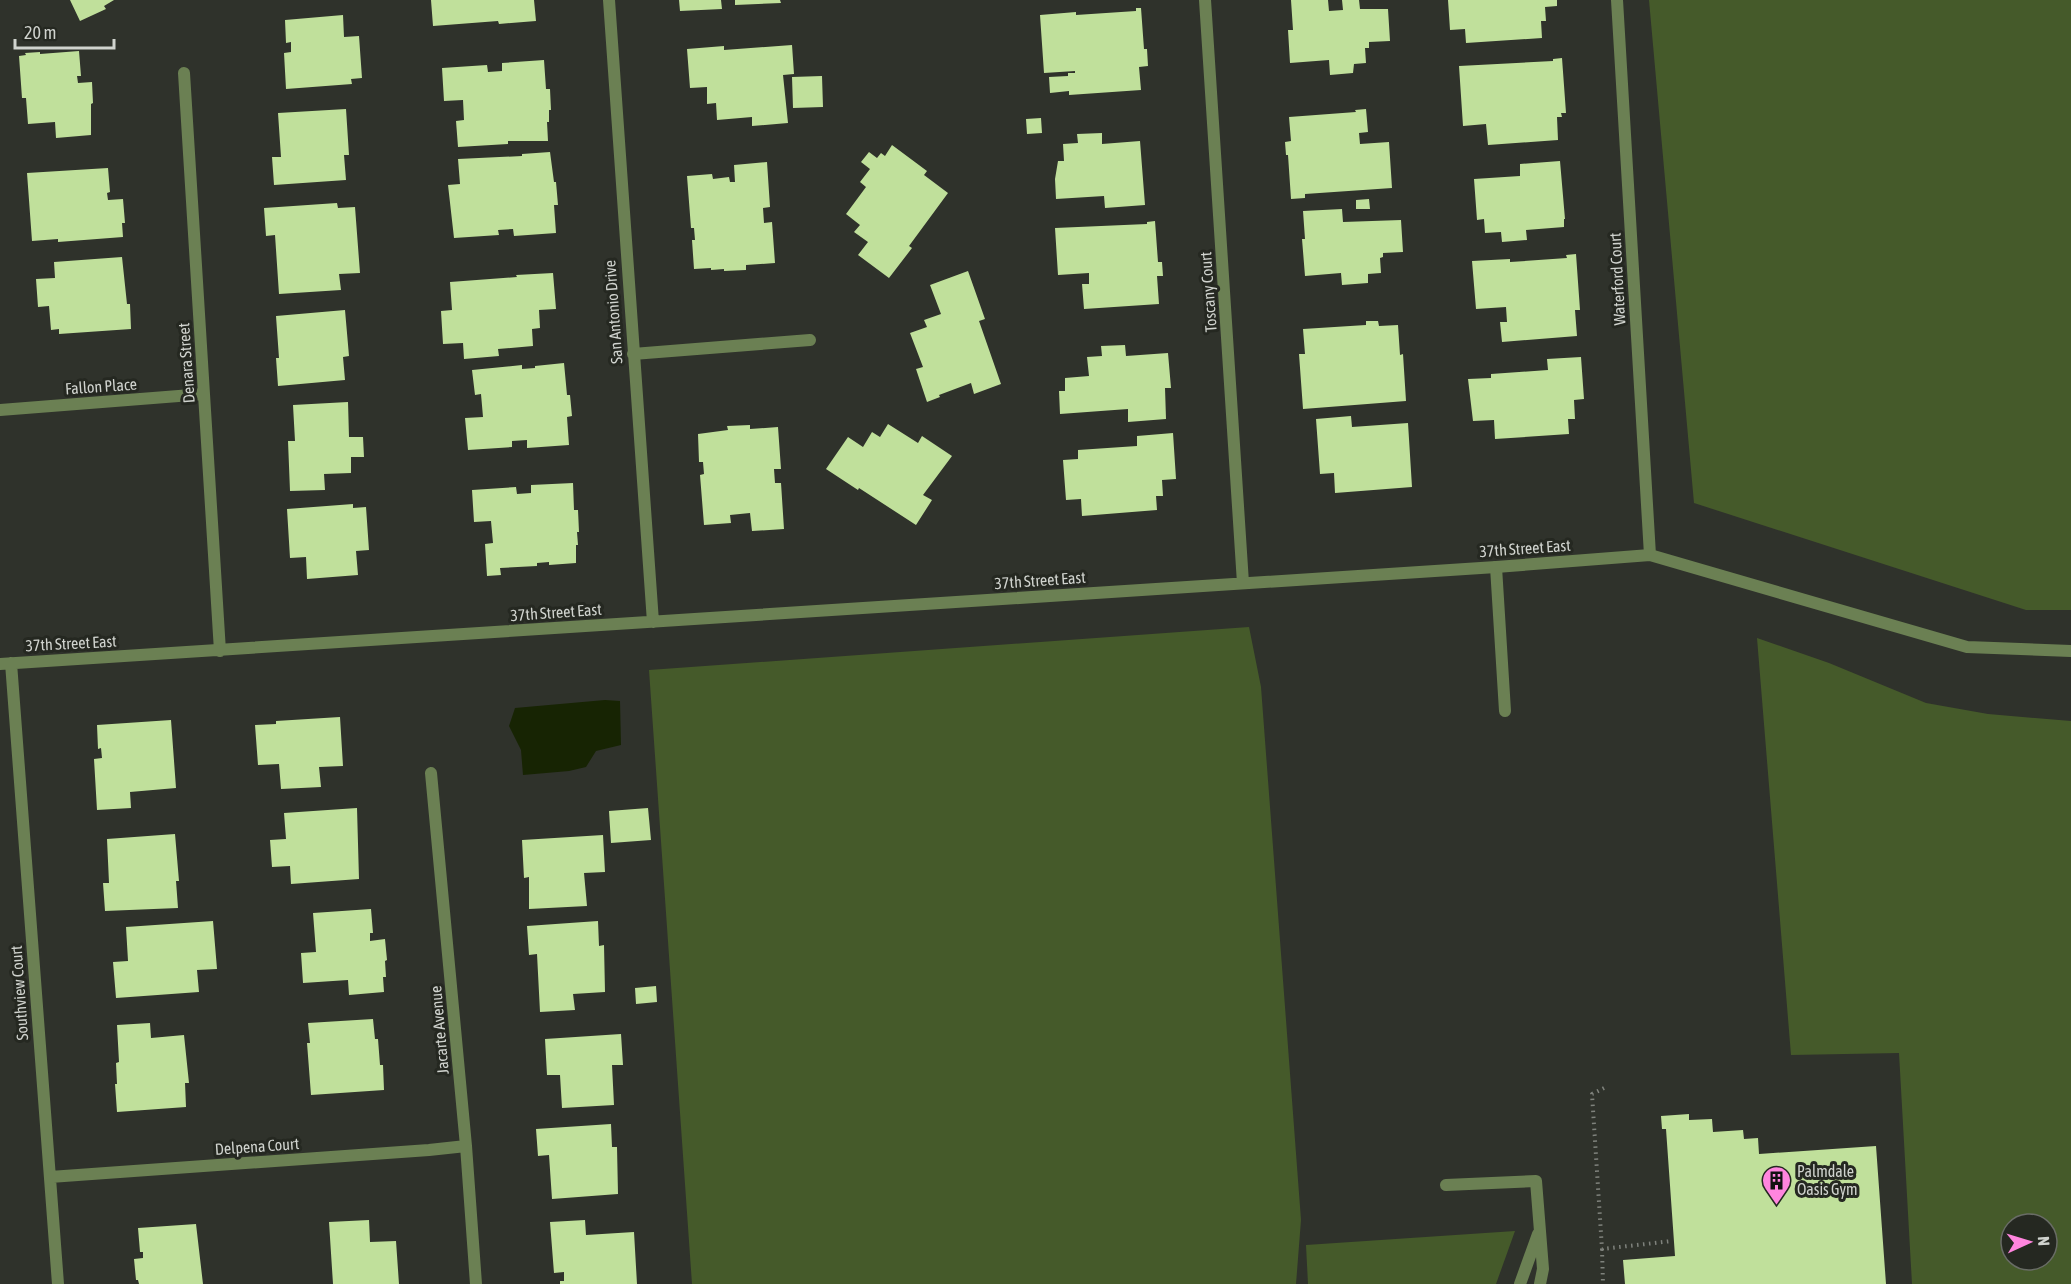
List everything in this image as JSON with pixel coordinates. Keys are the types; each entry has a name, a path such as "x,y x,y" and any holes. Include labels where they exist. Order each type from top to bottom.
{"street":[{"name":"San Antonio Drive","path":"609,0 653,622"},
{"name":"Toscany Court","path":"1205,0 1243,582"},
{"name":"Waterford Court","path":"1617,0 1650,555"},
{"name":"Denara Street","path":"184,73 220,651"},
{"path":"633,354 810,340"},
{"name":"Fallon Place","path":"0,410 204,394"},
{"name":"37th Street East","path":"6,664 1650,555 1967,647 2071,651"},
{"path":"1496,567 1505,711"},
{"name":"Southview Court","path":"6,664 58,1284"},
{"name":"Jacarte Avenue","path":"431,773 466,1146 476,1284"},
{"name":"Delpena Court","path":"50,1177 466,1146"},
{"path":"1446,1185 1536,1181 1543,1269 1540,1284"},
{"path":"1520,1284 1539,1230"}],"path":[{"path":"1604,1088 1592,1094 1604,1284"},
{"path":"1602,1249 1672,1241"}],"shaded area":[{"path":"1649,0 2071,0 2071,610 2026,610 1694,503"},
{"path":"1249,627 1261,687 1301,1220 1296,1284 692,1284 649,670"},
{"path":"1757,638 1829,663 1926,703 1988,714 2071,721 2071,1284 1912,1284 1899,1053 1791,1055"},
{"path":"605,700 620,701 621,745 596,751 586,767 569,771 523,775 521,750 509,726 515,708"},
{"path":"1515,1231 1496,1284 1308,1284 1306,1245"}],"building":[{"path":"70,0 114,0 104,6 106,9 80,21"},
{"path":"431,0 534,0 536,21 499,24 498,21 433,26"},
{"path":"679,0 721,0 722,9 680,11"},
{"path":"735,0 780,0 781,3 735,5"},
{"path":"1291,0 1328,0 1329,11 1343,10 1342,0 1359,0 1360,9 1388,9 1390,41 1369,42 1369,48 1365,48 1366,63 1354,64 1353,73 1330,75 1329,60 1290,63 1288,30 1293,30"},
{"path":"1448,0 1557,0 1557,6 1545,7 1546,21 1541,21 1542,38 1466,43 1465,29 1450,30"},
{"path":"1136,8 1141,8 1144,49 1147,49 1148,66 1139,67 1141,90 1069,95 1069,91 1050,93 1049,77 1068,76 1068,73 1075,73 1075,71 1044,73 1040,15 1136,11"},
{"path":"343,15 344,37 359,36 362,78 351,79 352,84 286,89 284,53 291,52 291,42 286,43 285,20"},
{"path":"792,45 794,74 783,75 788,123 752,126 752,117 717,120 716,103 707,104 707,87 690,88 687,49 724,46 724,50"},
{"path":"79,51 81,76 77,76 78,83 92,82 91,135 56,138 55,122 28,124 26,98 22,98 19,56 26,55 25,53"},
{"path":"1562,58 1566,113 1561,113 1562,117 1557,117 1558,140 1488,145 1486,124 1463,126 1459,66 1553,61 1553,59"},
{"path":"544,60 546,89 550,89 551,110 549,110 549,122 547,122 548,141 508,141 508,144 458,147 456,121 464,120 463,100 444,101 442,68 487,65 488,72 502,71 502,63"},
{"path":"822,76 823,107 793,108 792,77"},
{"path":"346,109 349,155 344,155 346,180 274,185 272,157 281,157 278,113"},
{"path":"1366,109 1368,132 1359,133 1360,144 1389,142 1392,188 1305,194 1305,198 1291,199 1285,142 1291,141 1289,117 1356,112 1355,110"},
{"path":"1041,118 1042,133 1027,134 1026,119"},
{"path":"1102,133 1102,144 1140,141 1145,205 1105,208 1104,196 1056,199 1055,179 1058,161 1064,161 1063,144 1078,143 1077,134"},
{"path":"892,145 927,171 924,175 948,193 909,246 912,248 889,278 858,255 868,242 854,232 860,225 846,214 866,187 860,182 870,169 861,162 869,152 877,158 881,153 885,156"},
{"path":"550,152 558,205 554,205 556,233 514,236 513,229 498,230 499,235 454,238 448,185 460,184 458,159 522,156 522,154"},
{"path":"1560,161 1564,227 1526,230 1527,240 1502,242 1501,232 1485,233 1484,219 1477,220 1474,179 1520,176 1520,164"},
{"path":"767,162 770,207 763,208 764,223 772,222 775,263 746,265 746,270 694,269 692,240 695,240 694,228 691,228 687,176 712,174 713,179 729,177 730,182 735,182 734,165"},
{"path":"108,168 110,192 107,193 108,200 123,199 125,223 122,223 123,237 58,242 58,239 32,241 27,173"},
{"path":"1369,199 1370,209 1356,209 1356,200"},
{"path":"337,203 338,208 355,207 360,273 339,274 341,290 279,294 275,235 266,236 264,208"},
{"path":"1342,209 1343,222 1401,220 1403,252 1383,253 1383,257 1380,258 1381,273 1368,274 1368,283 1342,285 1341,273 1305,276 1302,239 1305,239 1303,211"},
{"path":"1155,221 1158,262 1162,262 1163,276 1157,276 1159,304 1084,309 1082,284 1089,284 1089,273 1058,275 1055,228 1147,224 1147,222"},
{"path":"1576,254 1580,310 1575,310 1577,336 1502,342 1500,322 1507,322 1506,307 1476,309 1472,261 1510,259 1510,262 1567,258 1566,255"},
{"path":"122,257 127,304 130,304 131,329 59,334 59,329 51,330 49,306 38,307 36,279 55,278 54,262"},
{"path":"968,271 985,319 979,321 1001,384 974,394 971,383 927,402 916,369 923,367 910,333 927,327 924,320 941,314 930,285"},
{"path":"553,273 556,309 539,310 540,328 532,329 533,346 498,349 499,356 464,359 463,343 443,344 441,311 452,310 450,282"},
{"path":"345,310 349,356 343,357 345,380 278,386 276,316"},
{"path":"1366,321 1378,321 1379,326 1398,325 1400,355 1403,354 1406,401 1303,409 1299,354 1305,354 1303,329 1366,325"},
{"path":"1125,345 1126,356 1168,353 1171,388 1165,388 1166,419 1128,422 1128,409 1060,414 1059,391 1065,391 1065,378 1089,376 1087,357 1102,356 1101,346"},
{"path":"1581,357 1584,399 1574,400 1575,419 1568,419 1569,434 1495,439 1494,420 1473,421 1468,379 1491,378 1491,374 1548,370 1547,359"},
{"path":"564,363 567,395 570,395 572,416 567,417 569,445 527,448 527,440 512,441 512,447 468,450 465,418 483,417 481,394 475,395 472,370 522,365 522,369"},
{"path":"348,402 349,437 363,437 364,457 351,457 351,473 324,474 325,490 290,491 288,441 295,441 293,405"},
{"path":"1351,416 1352,427 1408,423 1412,487 1335,493 1334,473 1320,474 1316,419"},
{"path":"888,424 918,443 922,436 952,456 923,495 932,500 916,525 826,469 848,437 863,447 872,432 880,437"},
{"path":"750,425 750,429 778,427 781,469 774,469 775,483 781,483 784,529 752,531 750,513 730,515 731,523 704,525 700,475 704,474 703,462 699,462 698,434 728,430 727,426"},
{"path":"1173,433 1176,479 1162,480 1163,496 1156,496 1157,510 1082,516 1081,499 1066,500 1063,460 1078,459 1078,450 1137,446 1137,436"},
{"path":"573,483 574,510 578,510 579,532 577,532 576,563 549,565 549,562 537,563 537,566 500,568 501,575 487,576 485,544 493,543 491,521 474,522 472,490 516,487 517,494 531,493 531,485"},
{"path":"353,504 353,508 366,507 369,550 356,551 358,575 307,579 306,557 290,558 287,509"},
{"path":"340,717 343,766 319,767 321,787 281,789 279,764 258,765 255,725 276,724 276,721"},
{"path":"171,720 176,788 130,792 131,808 97,810 94,759 102,758 101,748 98,749 97,725"},
{"path":"357,808 359,879 291,884 290,866 272,867 270,840 286,839 284,813"},
{"path":"648,808 651,840 611,843 609,811"},
{"path":"175,834 179,881 176,881 178,908 105,911 103,883 109,883 107,839"},
{"path":"603,835 605,872 584,873 587,906 529,909 529,877 524,878 522,840"},
{"path":"371,909 373,933 370,933 370,941 385,939 387,960 385,961 386,977 383,977 384,992 349,995 348,980 303,983 301,953 316,952 313,913"},
{"path":"213,921 217,969 197,970 199,992 116,998 113,962 128,961 126,927"},
{"path":"598,921 599,946 604,945 605,992 573,994 575,1010 540,1012 537,954 529,955 527,926"},
{"path":"656,986 657,1002 636,1004 635,988"},
{"path":"373,1019 375,1039 378,1039 380,1065 383,1065 384,1090 311,1095 307,1043 310,1043 308,1023"},
{"path":"150,1023 151,1038 184,1035 189,1083 185,1083 186,1107 117,1112 115,1084 117,1084 116,1063 119,1062 117,1025"},
{"path":"621,1034 623,1065 612,1065 614,1105 562,1108 560,1075 547,1075 545,1039"},
{"name":"Palmdale Oasis Gym","path":"1689,1114 1689,1120 1712,1119 1713,1132 1743,1130 1744,1139 1758,1138 1759,1154 1876,1146 1886,1284 1625,1284 1623,1260 1675,1256 1666,1129 1662,1129 1661,1116"},
{"path":"611,1124 612,1147 617,1147 618,1194 552,1199 549,1155 538,1156 536,1129"},
{"path":"369,1220 370,1242 396,1241 399,1284 333,1284 329,1222"},
{"path":"585,1220 586,1235 634,1232 637,1284 560,1284 560,1281 564,1281 564,1272 554,1273 550,1222"},
{"path":"196,1224 203,1284 139,1284 136,1280 134,1259 143,1258 143,1252 140,1252 138,1228"}],"place":[{"name":"Palmdale Oasis Gym","path":"1776,1206"}]}
